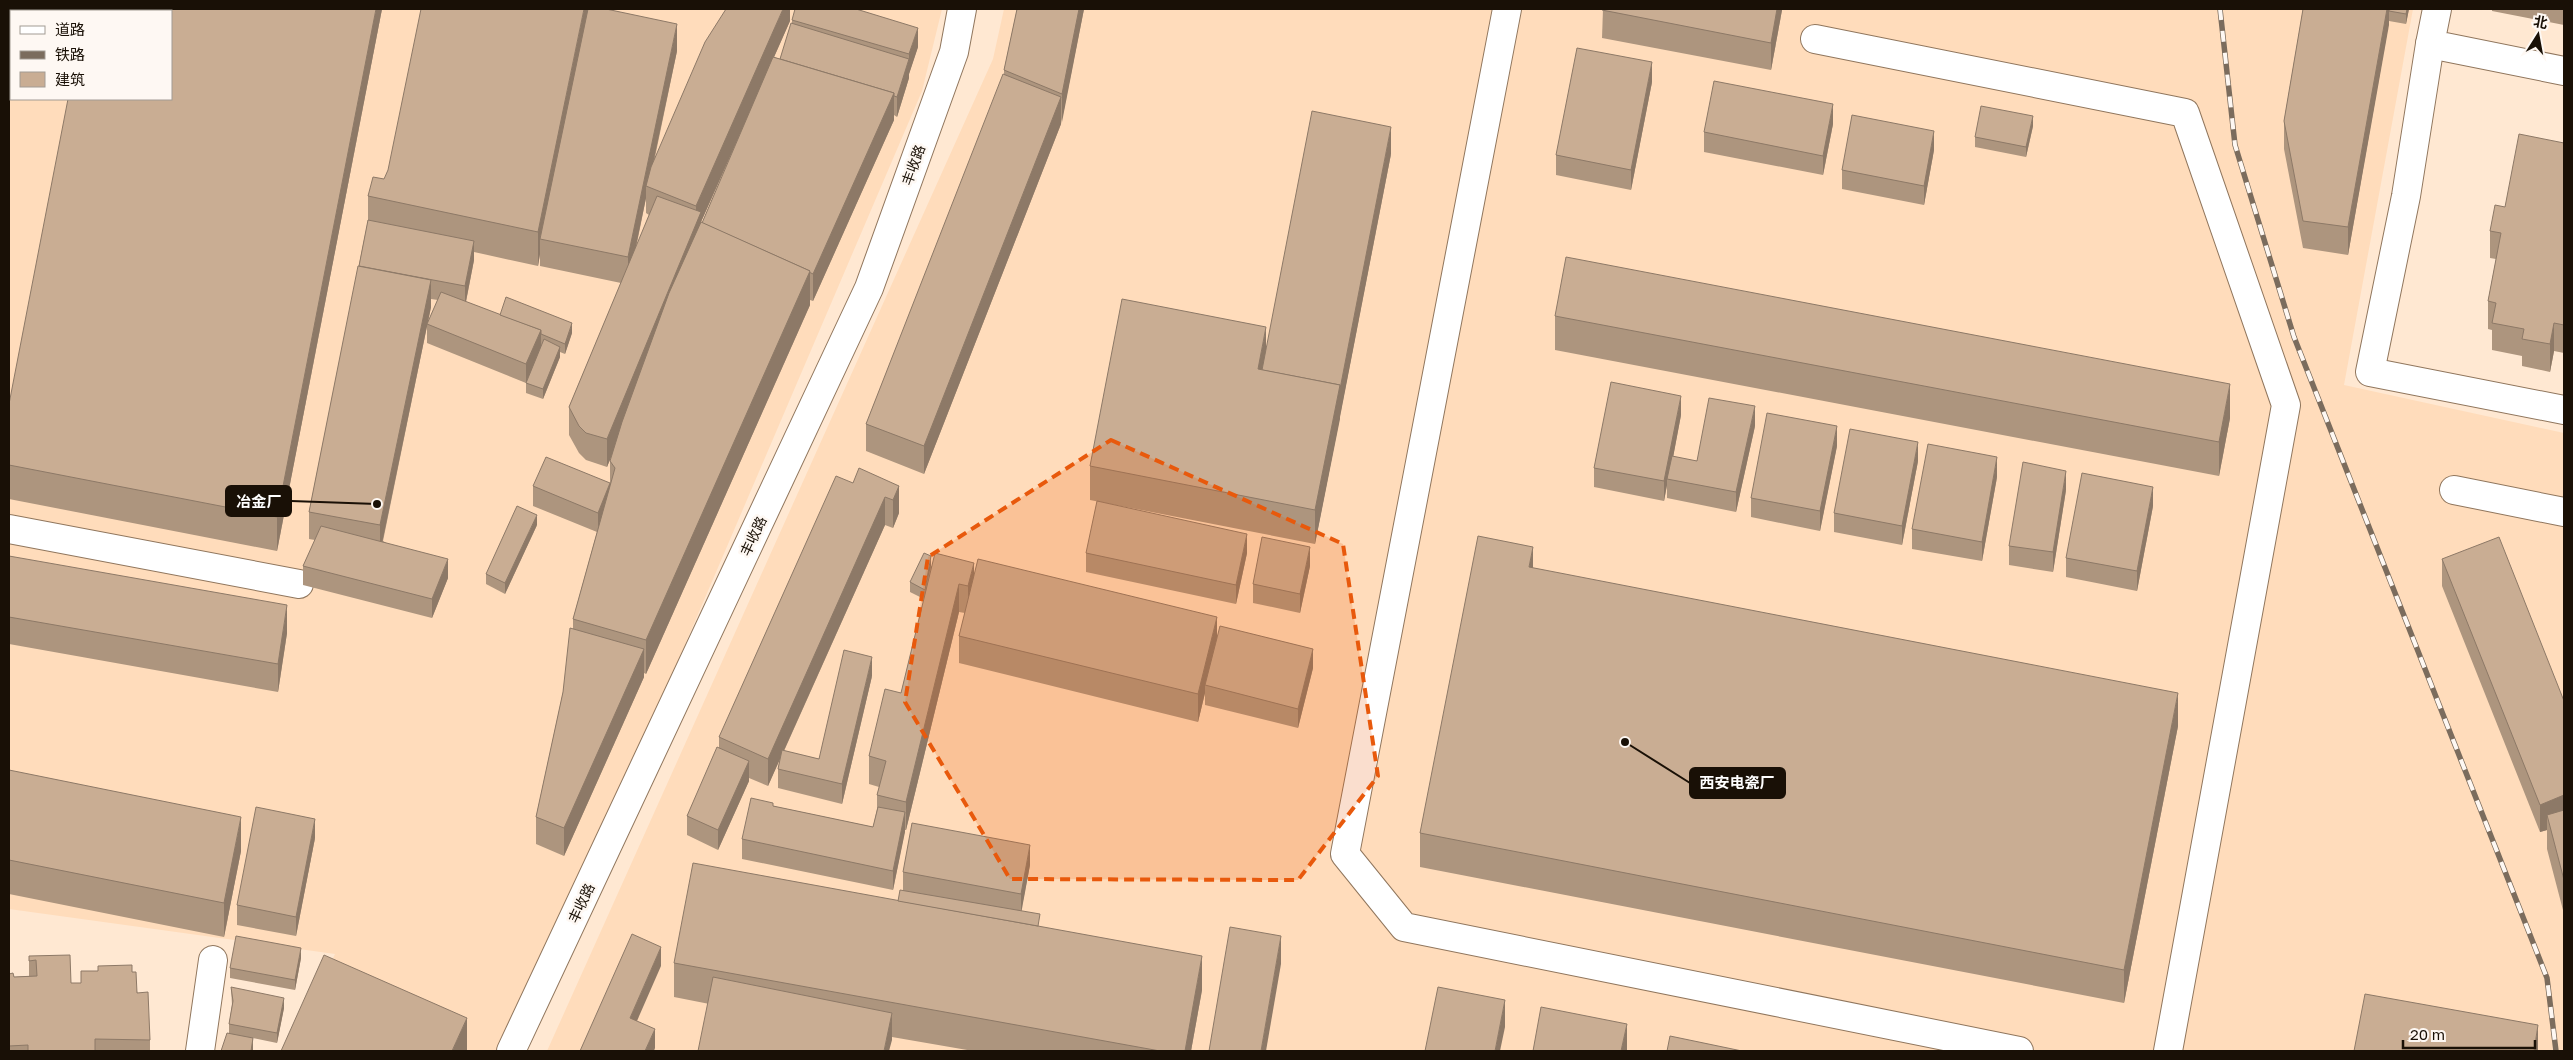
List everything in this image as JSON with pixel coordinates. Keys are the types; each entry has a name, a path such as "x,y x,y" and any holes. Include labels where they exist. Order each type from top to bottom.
{"street":[{"name":"丰收路","path":"511,1051 869,288 954,52 962,9"},
{"path":"1507,9 1345,854 1404,927 2019,1051"},
{"path":"2438,9 2430,44 2406,196 2370,372 2564,410"},
{"path":"1815,39 2185,113 2286,405 2168,1051"},
{"path":"2430,44 2564,71"},
{"path":"2454,490 2564,512"},
{"path":"9,529 299,584"},
{"path":"200,1051 213,960"}],"highlighted area":[{"path":"1111,440 1343,544 1378,776 1298,880 1010,879 905,702 928,557"}],"shaded area":[{"path":"9,9 942,9 922,91 511,1051 290,1051 335,954 9,909"},
{"path":"1004,9 2413,9 2344,385 2564,433 2564,1051 547,1051 993,59"}],"building":[{"path":"376,9 277,517 9,465 9,404 68,100 172,100 172,10 86,10"},
{"path":"421,9 584,9 538,232 368,196 373,177 384,179 388,170"},
{"path":"588,9 606,9 677,24 628,257 540,239"},
{"path":"726,9 783,9 696,206 646,186 651,167 705,42"},
{"path":"795,9 856,9 918,28 909,54 792,20"},
{"path":"1017,9 1079,9 1062,94 1004,70"},
{"path":"1603,9 1777,9 1771,43"},
{"path":"2303,9 2387,9 2348,227 2303,221 2284,121"},
{"path":"2389,9 2407,9 2406,14 2389,11"},
{"path":"791,23 909,59 897,97 894,96 894,93 780,59"},
{"path":"1577,48 1652,62 1631,170 1556,155"},
{"path":"773,57 894,93 813,274 702,223"},
{"path":"1003,74 1061,97 924,446 866,424"},
{"path":"1714,81 1833,104 1823,156 1704,132"},
{"path":"1981,106 2033,116 2026,147 1975,137"},
{"path":"1312,111 1391,127 1340,389 1340,385 1262,370"},
{"path":"1852,115 1934,131 1924,186 1842,170"},
{"path":"2519,134 2564,143 2564,325 2554,323 2550,344 2522,339 2524,329 2492,323 2496,303 2488,301 2501,233 2490,231 2495,205 2505,207"},
{"path":"657,196 701,212 607,439 586,433 579,426 569,407"},
{"path":"368,220 474,241 465,286 359,266"},
{"path":"701,222 810,271 646,640 573,619 615,468 610,461 622,422 669,293"},
{"path":"1566,257 2230,384 2219,442 1555,316"},
{"path":"358,266 431,280 380,525 309,512"},
{"path":"441,292 541,330 526,364 427,324"},
{"path":"506,297 572,323 565,344 541,334 541,330 500,315"},
{"path":"1122,299 1266,327 1258,369 1340,385 1315,510 1090,466"},
{"path":"544,339 560,347 543,389 526,383"},
{"path":"1611,382 1681,396 1664,481 1594,468"},
{"path":"1709,398 1755,406 1736,492 1667,479 1672,456 1697,461"},
{"path":"1767,413 1837,426 1820,511 1751,498"},
{"path":"1850,429 1918,442 1902,526 1834,513"},
{"path":"1928,444 1997,457 1982,542 1912,529"},
{"path":"546,457 610,483 598,513 533,486"},
{"path":"2023,462 2066,471 2053,552 2009,546"},
{"path":"859,468 899,486 893,500 885,497 768,759 719,737 836,476 853,483"},
{"path":"2082,473 2153,487 2137,571 2066,558"},
{"path":"1097,501 1247,534 1236,585 1086,553"},
{"path":"517,506 537,515 505,583 486,574"},
{"path":"321,526 448,559 432,599 303,566"},
{"path":"1478,536 1533,547 1529,567 2178,693 2124,970 1420,833"},
{"path":"1262,537 1310,547 1300,594 1253,584"},
{"path":"2499,537 2564,701 2564,795 2540,805 2442,559"},
{"path":"924,553 931,556 925,590 910,582"},
{"path":"935,553 974,563 968,586 959,584 906,802 877,795 886,761 869,756 885,689 901,693"},
{"path":"9,556 287,605 278,664 9,617"},
{"path":"978,559 1217,617 1198,694 959,636"},
{"path":"1220,626 1313,649 1298,709 1205,685"},
{"path":"570,628 644,649 564,828 536,817 563,692"},
{"path":"844,650 872,657 842,784 778,769 782,750 819,759"},
{"path":"717,747 749,761 718,830 687,816"},
{"path":"9,770 241,817 224,903 9,860"},
{"path":"751,798 773,803 773,806 873,827 878,807 905,812 893,871 742,839"},
{"path":"256,807 315,819 296,917 237,905"},
{"path":"2564,810 2564,880 2547,815"},
{"path":"912,823 1030,845 1021,894 903,872"},
{"path":"693,863 1202,956 1185,1051 1160,1051 674,963"},
{"path":"900,890 1040,914 1038,926 898,901"},
{"path":"1230,927 1281,936 1261,1051 1209,1051"},
{"path":"632,934 661,947 630,1018 655,1029 645,1051 580,1051"},
{"path":"236,936 301,948 295,980 230,968"},
{"path":"70,955 71,983 81,983 81,971 98,971 98,966 132,965 132,972 136,972 137,993 148,992 150,1040 95,1039 95,1051 28,1051 28,1045 9,1046 9,974 13,973 14,977 37,976 36,960 29,961 29,956"},
{"path":"324,955 467,1018 452,1051 281,1051"},
{"path":"713,977 892,1013 884,1051 698,1051"},
{"path":"231,987 284,998 277,1033 229,1024 233,1001"},
{"path":"1438,987 1505,1000 1495,1051 1425,1051"},
{"path":"2365,994 2538,1025 2534,1051 2354,1051"},
{"path":"1541,1007 1627,1024 1621,1051 1533,1051"},
{"path":"227,1033 253,1038 251,1051 221,1051"},
{"path":"1670,1036 1742,1051 1667,1051"}],"railway":[{"path":"2220,9 2235,145 2294,337 2547,978 2556,1051"}],"place":[{"name":"冶金厂","path":"377,504"},
{"name":"西安电瓷厂","path":"1625,742"}]}
